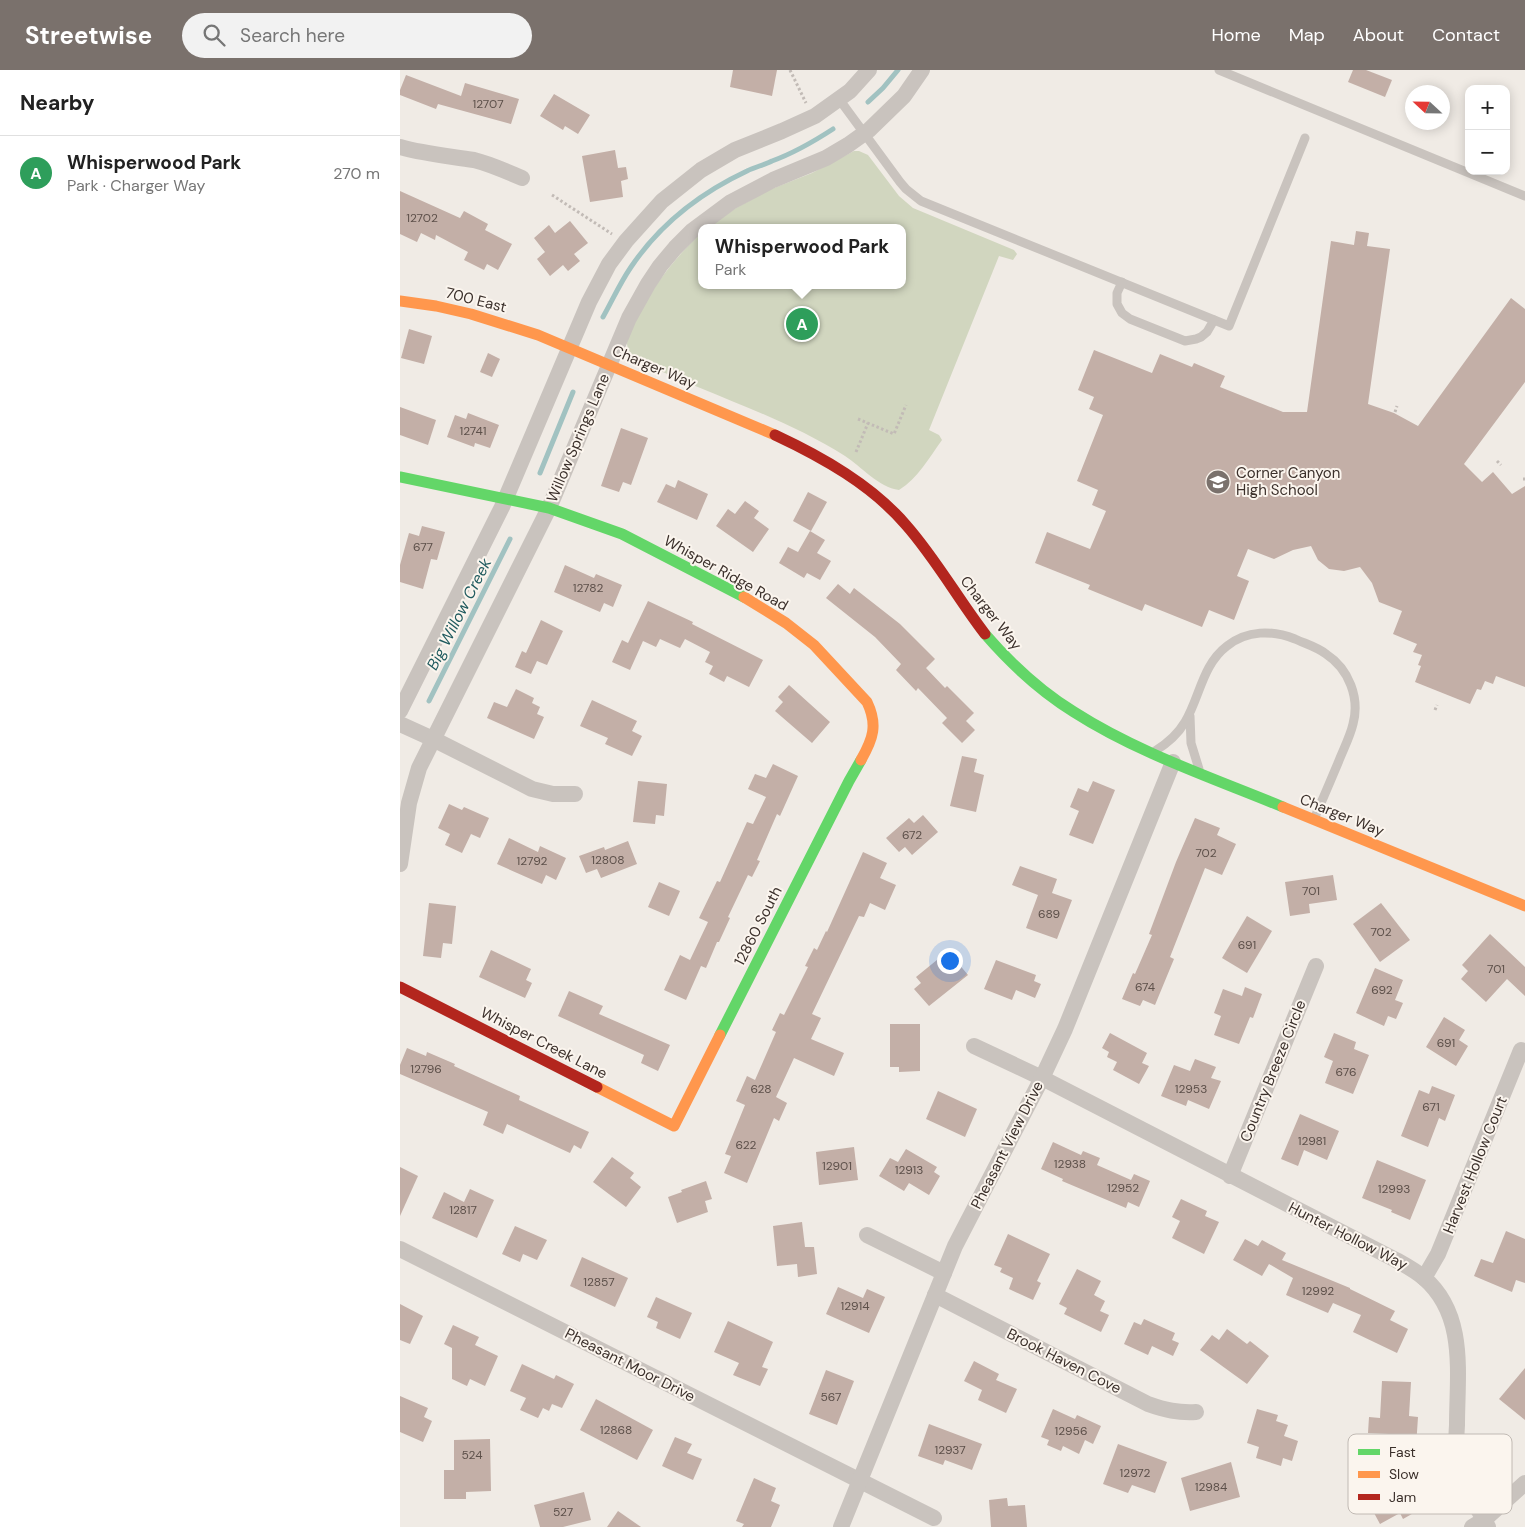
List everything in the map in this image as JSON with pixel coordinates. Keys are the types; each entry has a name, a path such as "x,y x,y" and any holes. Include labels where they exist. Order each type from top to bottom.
{"street":[{"path":"400,711 506,499 569,347 589,302 609,264 644,219 681,185 718,160 753,142 799,124 839,100 869,70"},
{"name":"Willow Springs Lane","path":"701,224 752,190 826,158 864,133 888,113 922,70"},
{"path":"400,147 476,161 503,169 522,178"},
{"name":"Willow Springs Lane","path":"400,864 404,826 413,784 419,768 549,508 629,318 648,284 675,248 698,226"},
{"name":"700 East","path":"400,301 477,314 543,336"},
{"name":"Charger Way","path":"543,336 788,440 827,461 846,474 895,514 930,556 993,645 1024,676 1058,704 1081,718 1107,733 1151,753 1525,906"},
{"name":"Whisper Ridge Road","path":"400,477 549,508 575,516 622,534 755,603 786,622 814,645 867,702 873,711 875,722 872,741"},
{"path":"400,724 532,789 553,794 575,794"},
{"name":"12860 South","path":"674,1126 848,781 872,741"},
{"name":"Pheasant View Drive","path":"841,1527 944,1273 1042,1078 1078,999 1173,762"},
{"name":"Country Breeze Circle","path":"1230,1176 1316,966"},
{"name":"Whisper Creek Lane","path":"400,987 674,1126"},
{"name":"Hunter Hollow Way","path":"974,1046 1042,1078 1396,1260 1424,1278 1441,1297 1454,1324 1458,1347 1456,1434"},
{"name":"Harvest Hollow Court","path":"1424,1278 1438,1254 1521,1050"},
{"path":"867,1236 944,1273"},
{"name":"Pheasant Moor Drive","path":"400,1249 934,1518"},
{"name":"Brook Haven Cove","path":"935,1295 1148,1404 1180,1413 1196,1412"},
{"path":"1512,1495 1525,1483"},
{"path":"1482,1524 1492,1514"}],"lane":[{"path":"1219,70 1525,196"},
{"path":"839,100 900,182 921,201 1229,326 1305,138"},
{"path":"1122,282 1116,298 1119,308 1125,316 1139,322 1185,341 1190,341 1201,337 1214,320"},
{"path":"1151,753 1174,737 1186,721 1212,661 1226,647 1243,636 1274,633 1285,635 1319,649 1331,657 1344,672 1351,684 1354,695 1355,715 1350,734 1314,820"},
{"path":"1190,711 1189,731 1191,743 1194,756 1202,774"}],"path":[{"path":"790,70 806,104"},
{"path":"552,195 613,235"},
{"path":"858,419 894,434 906,405"},
{"path":"1394,412 1397,406"},
{"path":"856,452 868,424"},
{"path":"1497,461 1501,466"},
{"path":"1435,710 1437,705"}],"green space":[{"path":"854,151 859,151 868,155 899,196 913,208 1014,250 1017,254 1013,260 999,256 929,430 939,435 942,440 918,474 899,490 884,485 845,456 820,441 795,428 637,360 628,349 628,336 645,303 659,281 683,251 698,236 698,289 906,289 906,224 713,224 736,208 769,190 812,173"}],"building":[{"path":"733,70 777,70 772,96 730,87"},
{"path":"1353,70 1366,70 1392,80 1385,97 1348,82"},
{"path":"406,75 461,96 465,83 519,99 511,124 438,104 436,109 400,95"},
{"path":"554,94 590,115 578,134 565,126 563,130 540,116"},
{"path":"615,150 618,168 626,167 628,179 621,181 623,197 590,202 582,156"},
{"path":"400,191 460,218 464,211 488,224 485,230 512,244 498,270 487,264 484,270 464,260 468,252 436,235 435,240 421,233 417,242 400,234"},
{"path":"570,221 588,243 574,254 580,261 568,271 563,265 550,276 537,259 545,252 534,238 549,225 555,233"},
{"path":"1356,231 1369,233 1367,246 1390,249 1368,404 1394,413 1418,426 1511,298 1525,309 1525,382 1464,464 1482,482 1493,472 1512,494 1525,486 1525,687 1496,676 1493,684 1485,681 1481,690 1477,689 1470,704 1415,682 1421,666 1418,665 1422,655 1413,652 1417,644 1393,634 1402,611 1379,602 1372,583 1360,567 1344,571 1329,569 1318,560 1311,546 1293,550 1274,559 1248,549 1237,576 1249,581 1234,620 1209,610 1202,627 1145,604 1142,611 1088,589 1090,585 1035,563 1047,532 1090,549 1106,511 1092,505 1098,490 1077,481 1103,415 1089,409 1094,397 1078,390 1094,350 1152,373 1160,354 1192,367 1194,363 1225,376 1220,387 1283,412 1307,412 1331,241 1354,245"},
{"path":"409,329 432,336 424,364 401,358"},
{"path":"488,353 500,359 492,377 480,372"},
{"path":"400,407 436,420 428,445 400,435"},
{"path":"468,413 499,425 490,448 475,443 474,447 447,437 455,415 466,419"},
{"path":"621,428 648,438 631,485 623,482 619,492 601,486"},
{"path":"678,480 708,494 697,520 657,502 666,484 675,488"},
{"path":"808,492 827,502 811,531 793,521"},
{"path":"745,501 759,511 754,518 769,529 753,552 716,526 728,509 735,514"},
{"path":"422,526 445,532 437,560 431,559 423,589 400,582 400,565 409,533 419,536"},
{"path":"810,531 825,540 817,553 831,561 820,580 807,573 804,578 779,563 788,547 798,552"},
{"path":"565,565 594,578 596,574 622,585 613,607 604,603 600,612 554,592"},
{"path":"838,584 850,594 854,588 900,624 935,659 926,668 945,688 947,686 974,713 966,721 975,730 962,743 942,723 947,718 918,688 916,691 896,670 901,664 875,637 826,598"},
{"path":"648,601 693,622 692,624 763,660 749,687 727,676 724,682 709,674 713,666 705,662 710,652 685,639 680,648 660,639 656,647 643,641 630,670 612,662 622,640 628,643"},
{"path":"541,620 563,631 547,665 537,661 531,674 515,667 522,651 526,653"},
{"path":"789,685 830,722 812,743 775,711 783,702 778,697"},
{"path":"516,689 534,698 532,703 540,707 537,714 544,717 534,739 487,718 494,702 507,707"},
{"path":"592,700 637,721 632,731 642,736 632,756 605,744 608,738 580,726"},
{"path":"962,756 977,759 974,772 984,775 976,812 950,806"},
{"path":"773,764 798,776 780,816 777,814 757,860 760,861 752,877 748,875 728,917 730,918 719,942 717,942 706,968 701,966 686,1000 664,990 680,955 690,960 708,922 699,918 717,881 720,882 747,822 753,824 766,797 748,789 755,774 766,778"},
{"path":"638,781 667,784 664,816 656,815 655,824 633,822"},
{"path":"1093,781 1115,790 1093,844 1069,835 1079,811 1070,807 1078,788 1088,792"},
{"path":"449,804 462,810 464,807 489,818 480,838 471,834 462,853 445,845 450,834 438,828"},
{"path":"923,815 938,832 912,855 905,847 899,852 886,838 909,818 914,823"},
{"path":"1195,818 1220,828 1217,835 1236,844 1222,875 1205,868 1170,957 1174,959 1155,1005 1143,1000 1140,1006 1122,999 1152,935 1149,934"},
{"path":"509,838 538,852 540,846 566,858 556,880 546,875 542,884 497,864"},
{"path":"628,841 637,864 601,878 597,869 586,873 579,856 604,847 605,850"},
{"path":"863,852 887,863 880,878 896,885 885,910 870,903 864,917 859,916 812,1014 821,1018 811,1039 844,1053 834,1076 794,1058 776,1097 787,1103 779,1121 774,1118 747,1183 724,1173 731,1156 725,1154 745,1105 736,1101 747,1076 755,1080 776,1032 772,1030 780,1013 784,1015 808,967 805,966 814,948 817,950 827,932"},
{"path":"1020,866 1057,879 1052,893 1072,900 1057,939 1026,928 1038,895 1012,885"},
{"path":"1333,875 1337,900 1309,904 1310,913 1290,916 1285,882"},
{"path":"659,882 680,891 669,916 648,907"},
{"path":"429,903 456,906 452,944 443,943 441,958 423,956"},
{"path":"1381,903 1410,940 1380,962 1353,924"},
{"path":"1247,916 1272,931 1247,973 1222,958"},
{"path":"1490,934 1525,967 1525,996 1507,979 1486,1002 1461,979 1468,971 1462,965"},
{"path":"491,950 531,969 526,980 532,983 525,998 479,977"},
{"path":"948,951 968,975 929,1006 914,989 921,983 916,977"},
{"path":"996,960 1036,975 1034,981 1041,984 1035,998 1016,990 1012,1000 984,989"},
{"path":"1375,968 1403,980 1395,1000 1403,1003 1396,1019 1388,1016 1384,1026 1356,1013"},
{"path":"1245,987 1262,994 1253,1018 1250,1017 1239,1044 1214,1035 1221,1016 1214,1013 1223,989 1242,996"},
{"path":"569,991 603,1006 599,1014 670,1045 658,1071 641,1063 644,1055 558,1016"},
{"path":"1444,1017 1465,1030 1459,1040 1468,1046 1456,1066 1426,1047"},
{"path":"890,1024 920,1024 920,1071 899,1072 899,1067 890,1067"},
{"path":"1110,1033 1147,1053 1142,1063 1149,1066 1139,1084 1113,1070 1117,1062 1107,1057 1109,1052 1102,1048"},
{"path":"1334,1033 1356,1042 1354,1049 1369,1055 1353,1094 1325,1083 1333,1061 1324,1057"},
{"path":"407,1048 426,1056 427,1052 455,1064 454,1066 520,1096 519,1100 589,1132 581,1149 574,1145 570,1153 507,1124 503,1134 483,1125 488,1112 400,1074 400,1065"},
{"path":"1195,1059 1216,1067 1211,1078 1221,1081 1209,1109 1188,1100 1186,1106 1161,1096 1174,1065 1190,1071"},
{"path":"1432,1086 1455,1095 1445,1121 1439,1118 1428,1147 1401,1136 1419,1090 1429,1094"},
{"path":"938,1091 977,1109 965,1137 926,1119"},
{"path":"1300,1114 1339,1131 1327,1160 1304,1150 1298,1166 1281,1159"},
{"path":"1053,1142 1081,1155 1083,1151 1100,1158 1097,1165 1131,1180 1134,1174 1150,1181 1139,1207 1128,1202 1126,1208 1062,1181 1063,1179 1041,1169"},
{"path":"854,1147 858,1180 819,1185 816,1152"},
{"path":"906,1149 937,1167 934,1172 940,1176 929,1195 909,1183 904,1191 879,1176 890,1158 898,1162"},
{"path":"612,1157 634,1173 630,1178 641,1187 626,1207 593,1182"},
{"path":"1377,1160 1426,1180 1410,1220 1391,1212 1392,1210 1362,1198"},
{"path":"400,1167 418,1176 400,1216"},
{"path":"706,1181 712,1199 705,1201 708,1212 677,1223 668,1197"},
{"path":"470,1189 494,1200 477,1238 432,1218 444,1192 464,1202"},
{"path":"1181,1199 1207,1211 1205,1216 1219,1222 1204,1254 1172,1238 1180,1221 1172,1217"},
{"path":"802,1222 805,1247 814,1247 817,1274 798,1277 797,1264 777,1266 773,1226"},
{"path":"515,1226 547,1240 537,1260 523,1254 520,1262 502,1254"},
{"path":"1506,1231 1525,1239 1525,1283 1516,1280 1512,1292 1474,1276 1481,1259 1493,1263"},
{"path":"1008,1234 1050,1254 1037,1281 1041,1283 1033,1300 1009,1289 1013,1278 1000,1272 1002,1268 994,1265"},
{"path":"1245,1239 1258,1246 1262,1240 1286,1253 1282,1260 1350,1288 1395,1311 1390,1320 1408,1329 1397,1353 1353,1332 1361,1315 1333,1303 1328,1313 1286,1295 1293,1278 1269,1264 1262,1276 1233,1260"},
{"path":"582,1257 628,1278 615,1307 570,1286"},
{"path":"1077,1269 1101,1281 1094,1295 1105,1301 1100,1311 1109,1315 1101,1332 1064,1314 1067,1308 1059,1304"},
{"path":"838,1287 863,1298 867,1289 885,1297 869,1333 826,1314"},
{"path":"656,1297 692,1313 680,1339 656,1328 658,1322 647,1317"},
{"path":"400,1304 423,1316 410,1344 400,1340"},
{"path":"1144,1319 1175,1333 1172,1340 1179,1343 1173,1356 1152,1346 1148,1355 1124,1344 1134,1322 1141,1325"},
{"path":"728,1321 773,1342 762,1367 768,1369 760,1386 733,1375 739,1363 714,1352"},
{"path":"453,1325 479,1337 475,1345 498,1356 485,1386 470,1379 467,1386 452,1379 452,1348 444,1344"},
{"path":"1227,1329 1247,1344 1250,1341 1269,1356 1247,1384 1200,1350 1212,1335 1219,1340"},
{"path":"974,1361 999,1374 996,1380 1017,1389 1006,1413 978,1400 982,1390 964,1381"},
{"path":"522,1364 554,1379 556,1375 574,1384 562,1408 552,1404 549,1411 543,1408 538,1418 520,1410 526,1398 510,1391"},
{"path":"1525,1368 1525,1420 1499,1399"},
{"path":"826,1370 854,1381 837,1425 809,1414"},
{"path":"1382,1381 1411,1382 1409,1416 1418,1417 1417,1434 1368,1433 1369,1417 1380,1418"},
{"path":"400,1396 428,1408 424,1417 432,1421 423,1442 400,1432"},
{"path":"596,1399 653,1430 637,1460 580,1430"},
{"path":"1053,1409 1075,1419 1077,1415 1101,1426 1093,1444 1085,1440 1079,1454 1063,1446 1061,1451 1047,1445 1049,1440 1041,1437"},
{"path":"1257,1409 1278,1415 1276,1421 1288,1425 1284,1436 1298,1441 1292,1461 1283,1458 1281,1466 1256,1458 1259,1447 1247,1443"},
{"path":"929,1424 982,1444 972,1470 945,1460 943,1465 918,1456"},
{"path":"675,1437 692,1444 687,1453 702,1459 693,1480 662,1466"},
{"path":"490,1439 491,1491 466,1492 466,1499 444,1499 444,1470 454,1470 454,1440"},
{"path":"1118,1444 1167,1462 1155,1493 1132,1485 1128,1493 1103,1484"},
{"path":"1231,1462 1240,1497 1190,1511 1181,1478"},
{"path":"754,1478 776,1488 771,1501 780,1505 771,1527 742,1527 744,1524 736,1521"},
{"path":"584,1492 591,1520 563,1527 540,1527 534,1505"},
{"path":"1007,1498 1008,1506 1025,1505 1027,1527 991,1527 989,1500"},
{"path":"618,1511 641,1527 607,1527"},
{"path":"1375,1514 1398,1514 1380,1524"},
{"path":"1400,1514 1412,1514 1403,1519"}],"waterway":[{"name":"Big Willow Creek","path":"868,102 898,70"},
{"name":"Big Willow Creek","path":"603,317 623,279 642,251 682,211 713,189 750,170 796,151 833,129"},
{"name":"Big Willow Creek","path":"540,473 573,392"},
{"name":"Big Willow Creek","path":"429,701 510,539"}],"traffic: fast":[{"path":"400,477 549,508 622,534 744,597"},
{"path":"985,634 1005,656 1038,686 1061,704 1098,727 1176,764 1283,807"},
{"path":"720,1035 861,760"}],"traffic: slow":[{"path":"400,301 436,306 471,314 538,335 775,435"},
{"path":"744,597 786,623 814,645 867,702 872,718 873,732 861,760"},
{"path":"1283,807 1525,906"},
{"path":"597,1087 674,1126 720,1035"}],"traffic: jam":[{"path":"775,435 845,473 878,497 893,511 927,551 985,634"},
{"path":"400,987 597,1087"}],"place":[{"name":"Whisperwood Park","path":"802,324"},
{"name":"Corner Canyon High School","path":"1218,482"}]}
